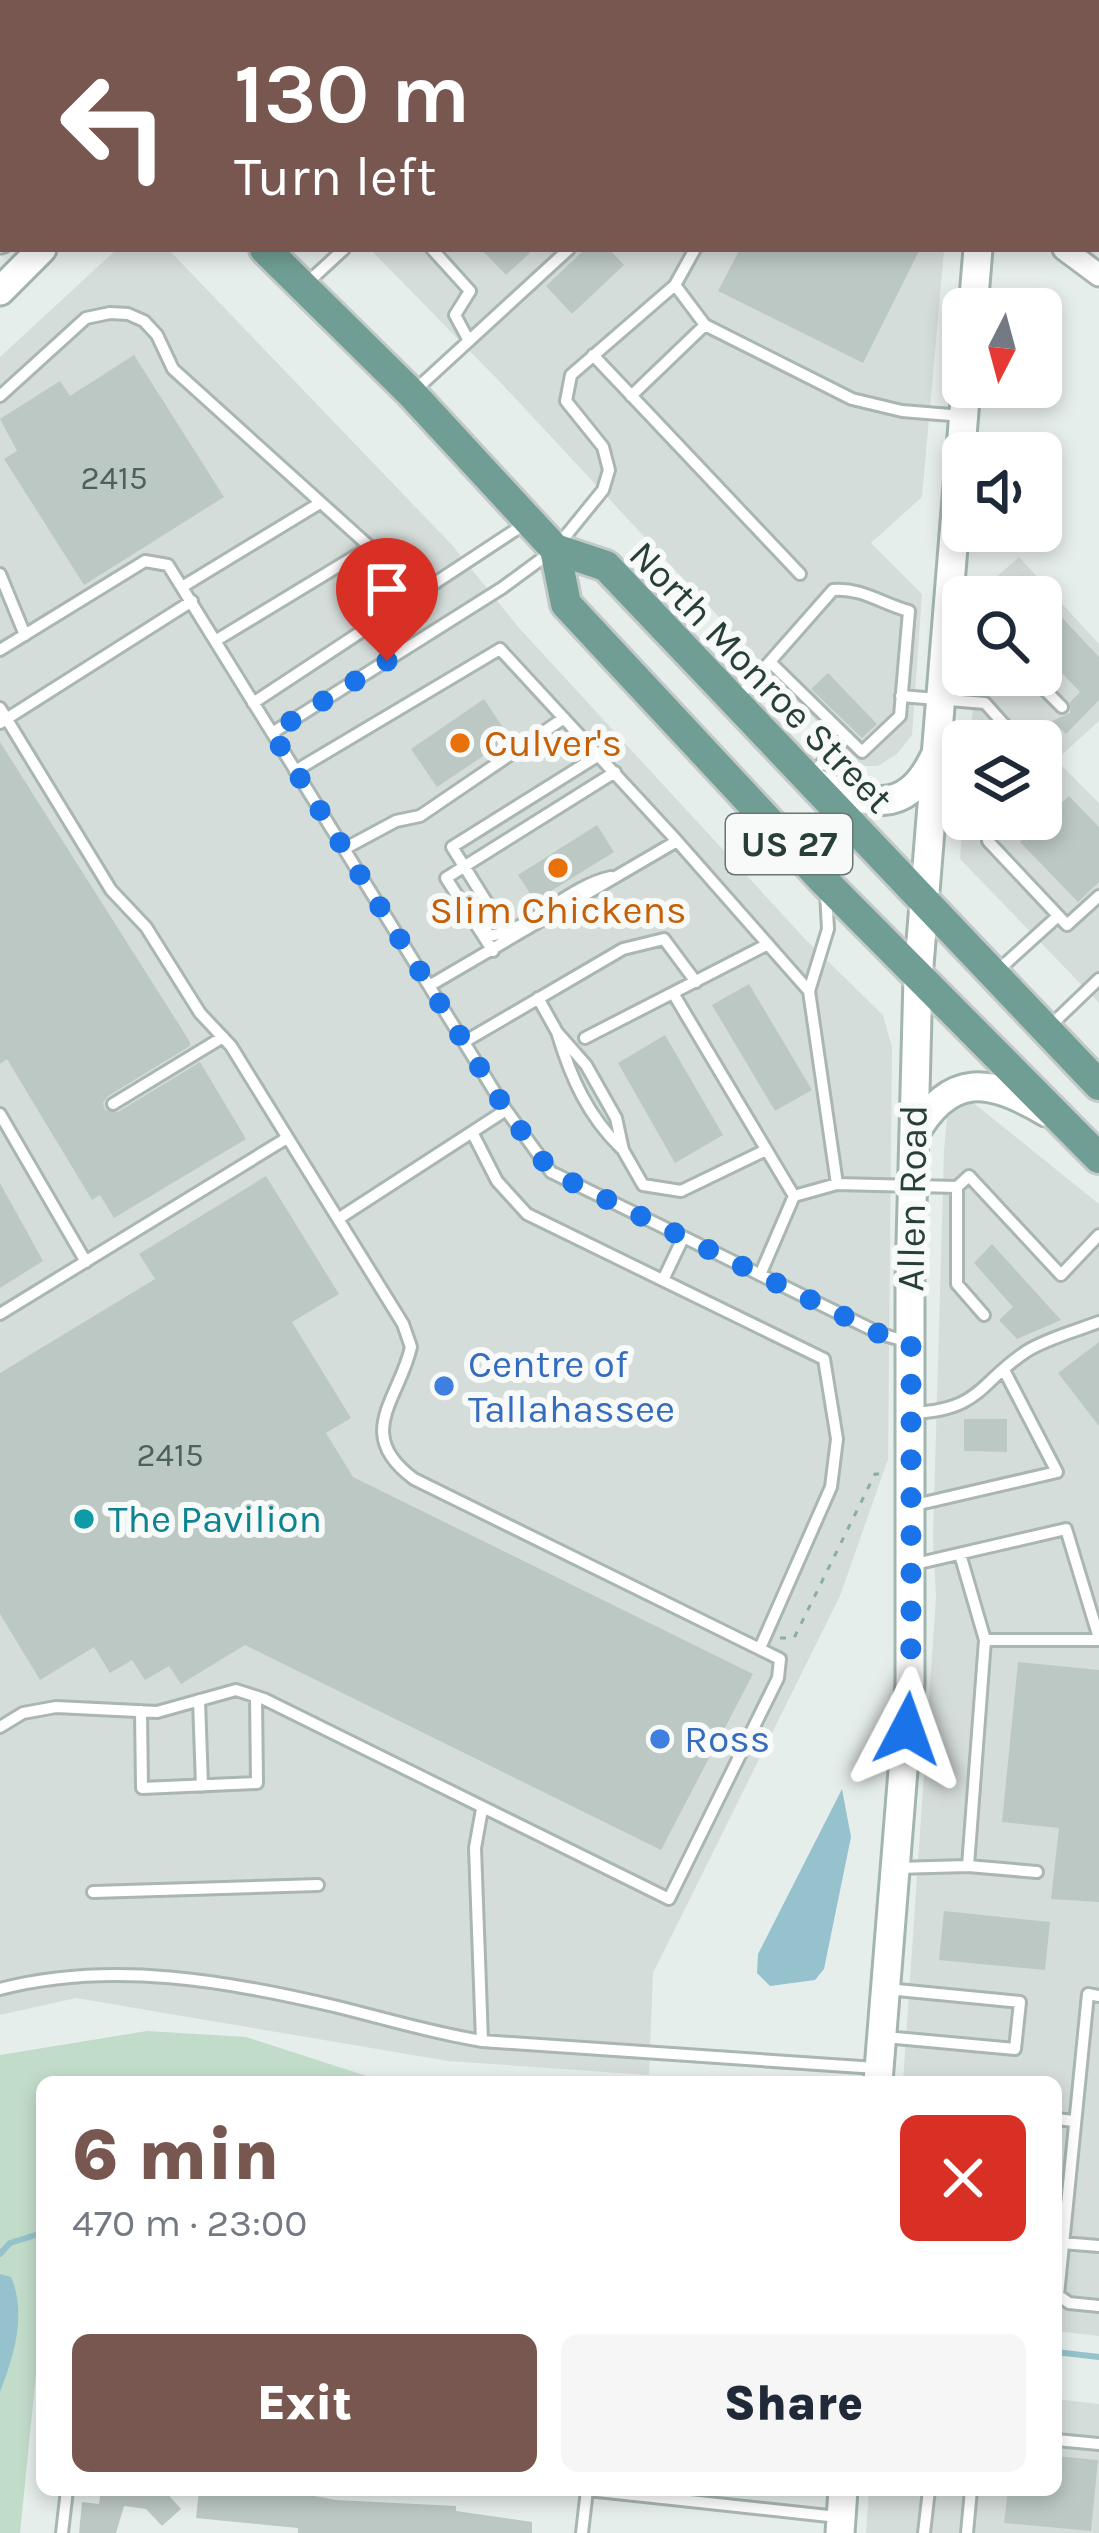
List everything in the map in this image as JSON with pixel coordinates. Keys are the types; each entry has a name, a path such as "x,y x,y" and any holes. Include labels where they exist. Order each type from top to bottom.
{"main road":[{"name":"North Monroe Street","path":"279,254 304,286 555,549 607,566 1099,1085"},
{"name":"North Monroe Street","path":"555,549 566,604 824,881 1099,1159"}],"street":[{"path":"0,291 39,252"},
{"path":"974,288 977,252"},
{"path":"1068,252 1099,274"},
{"name":"Allen Road","path":"956,576 964,408"},
{"name":"Allen Road","path":"878,2075 910,1683 912,1138 918,978 942,687"},
{"path":"810,779 868,801 895,800 917,785 936,754"},
{"path":"912,1138 941,1097 968,1086 1005,1091 1058,1119"}],"lane":[{"path":"304,286 341,252"},
{"path":"436,252 470,291 454,315 469,340"},
{"path":"411,393 565,252"},
{"path":"272,733 502,588 555,549 608,480 609,460 603,447 566,401 571,375 675,285 693,252"},
{"path":"675,285 705,326 851,399 902,411 963,416"},
{"path":"0,396 86,319 128,314 157,334 173,369 370,547 215,640"},
{"path":"632,396 705,326"},
{"path":"593,355 800,574"},
{"path":"182,586 320,503"},
{"path":"254,704 529,521"},
{"path":"0,650 145,561 168,565 506,1110 551,1172 880,1334 911,1343"},
{"path":"0,574 25,635"},
{"path":"736,700 833,590 858,590 877,602 909,611 900,716 862,752 770,662"},
{"path":"1,1724 23,1713 56,1707 157,1712 236,1690 669,1899 778,1678 780,1659 762,1644 402,1470 386,1448 383,1418 409,1356 409,1335 223,1037 199,1011 146,928 111,890 2,717 192,601"},
{"path":"295,771 500,649 809,992"},
{"path":"902,696 985,704 1000,720"},
{"path":"1051,696 1062,707"},
{"path":"344,849 396,821 420,816 564,718"},
{"path":"810,779 848,737"},
{"path":"599,755 452,847 464,867 469,900 489,935 506,933 587,883 620,875"},
{"path":"493,951 446,878 615,772"},
{"path":"988,840 1067,925 1099,896"},
{"path":"429,986 677,841"},
{"path":"824,881 828,929 809,992 837,1184"},
{"path":"993,975 1058,916"},
{"path":"464,1042 623,949 664,938 696,982"},
{"path":"585,1038 768,944"},
{"path":"1046,1030 1099,979"},
{"path":"674,993 794,1196"},
{"path":"538,998 599,1127 623,1150 643,1185 681,1191 766,1150"},
{"path":"557,1032 586,1065 616,1118 623,1150"},
{"path":"113,1104 223,1037"},
{"path":"338,1219 506,1110"},
{"path":"0,1114 86,1262"},
{"path":"472,1132 497,1181 527,1214 824,1359 837,1439 831,1487 762,1644"},
{"path":"0,1314 287,1138"},
{"path":"794,1196 837,1184 957,1187 969,1176 1061,1275 1099,1235"},
{"path":"957,1187 957,1284 984,1315"},
{"path":"760,1275 794,1196"},
{"path":"662,1280 683,1238"},
{"path":"911,1413 947,1409 981,1394 1028,1351 1099,1322"},
{"path":"911,1505 1057,1472 1005,1372"},
{"path":"911,1565 1066,1529 1099,1639 986,1640"},
{"path":"960,1554 986,1640 968,1866"},
{"path":"141,1712 142,1788 257,1783 256,1696"},
{"path":"199,1700 202,1786"},
{"path":"482,1809 475,1848 482,2041"},
{"path":"896,1868 968,1866 1036,1872"},
{"path":"93,1892 318,1885"},
{"path":"0,1988 39,1978 96,1974 206,1982 286,1995 482,2041 878,2075"},
{"path":"882,2036 1015,2049 1020,2002 886,1989"},
{"path":"1099,1996 1088,1994 1062,2242 1099,2246"},
{"path":"1062,2120 1074,2121"},
{"path":"1062,2298 1099,2306"},
{"path":"1062,2441 1099,2444"},
{"path":"62,2533 66,2496"},
{"path":"583,2533 587,2496"},
{"path":"654,2496 841,2513"},
{"path":"924,2533 928,2496"},
{"path":"967,2533 970,2496"}],"path":[{"path":"762,1644 794,1638 875,1474 892,1474"}],"shaded area":[{"name":"Centre of Tallahassee","path":"114,252 171,252 452,545 520,629 806,940 883,1015 892,1047 888,1459 840,1596 653,1973 649,2075 448,2061 76,1998 0,2015 0,357"},
{"path":"373,252 944,252 922,497 871,543 922,594 912,735 897,754 878,766 858,766"},
{"path":"1019,557 1036,576 997,576"},
{"path":"1062,604 1099,644 1099,721 1062,755 1062,720 972,720 974,696 1062,696"},
{"path":"1062,766 1099,803 1099,1003 960,859 961,840 1062,840"},
{"path":"961,1093 1099,1204 1099,2336 1062,2332 1062,2076 903,2076 936,1597 933,1538 944,1151 953,1099"},
{"path":"1062,2400 1099,2404 1099,2533 866,2533 869,2496 1062,2496"}],"green space":[{"path":"147,2031 246,2037 366,2076 36,2076 36,2374 20,2533 0,2533 0,2055"}],"water":[{"path":"842,1789 851,1837 824,1969 815,1980 770,1986 757,1973 758,1954"},
{"path":"0,2274 11,2277 18,2320 0,2392"}],"building":[{"path":"484,252 531,252 506,275"},
{"path":"582,252 612,252 624,265 572,314 546,286"},
{"path":"738,252 918,252 863,363 718,291"},
{"path":"134,355 224,497 84,585 4,459 17,451 0,419 60,381 70,396"},
{"path":"1062,618 1099,657 1099,700 1066,734 1062,720 1054,720 1070,713 1070,702 1080,692 1062,673"},
{"path":"828,673 877,724 862,738 811,689"},
{"name":"Culver's","path":"484,699 510,738 437,787 411,749"},
{"path":"0,742 190,1042 108,1096 105,1110 118,1112 200,1062 246,1139 114,1218 100,1195 92,1200 7,1059 0,1064"},
{"path":"1069,796 1099,827 1099,882 1078,902 1020,842 1062,840 1062,803"},
{"name":"Slim Chickens","path":"597,825 614,852 535,901 518,875"},
{"path":"749,984 812,1090 775,1111 712,1005"},
{"path":"665,1035 723,1135 675,1163 618,1063"},
{"path":"266,1176 339,1294 292,1322 351,1418 326,1433 353,1477 753,1674 661,1850 245,1645 181,1684 169,1666 145,1680 132,1660 110,1673 94,1647 40,1680 0,1614 0,1373 155,1279 139,1254"},
{"path":"0,1183 43,1261 0,1288"},
{"path":"992,1244 1061,1320 1017,1339 999,1320 1013,1307 974,1263"},
{"path":"1099,1342 1099,1426 1058,1373"},
{"path":"964,1419 1007,1419 1007,1452 964,1451"},
{"path":"1018,1662 1099,1670 1099,1902 1051,1899 1059,1828 1002,1822"},
{"path":"944,1911 1050,1922 1045,1970 939,1960"},
{"path":"1062,2457 1098,2460 1091,2531 1004,2523 1007,2496 1062,2496"},
{"path":"100,2496 169,2496 181,2509 162,2526 146,2509 124,2506 116,2533 79,2533 82,2502 99,2504"},
{"path":"198,2496 314,2496 456,2506 456,2511 532,2522 532,2533 298,2533 298,2528 196,2518"}],"waterway":[{"path":"0,2254 10,2243 36,2235"},
{"path":"1062,2353 1099,2357"}],"place":[{"name":"Culver's","path":"460,743"},
{"name":"Slim Chickens","path":"558,868"},
{"name":"Centre of Tallahassee","path":"444,1386"},
{"name":"The Pavilion","path":"84,1519"},
{"name":"Ross","path":"660,1739"}],"route":[{"path":"387,661 272,733 506,1110 551,1172 880,1334 911,1343 907,1729"}]}
